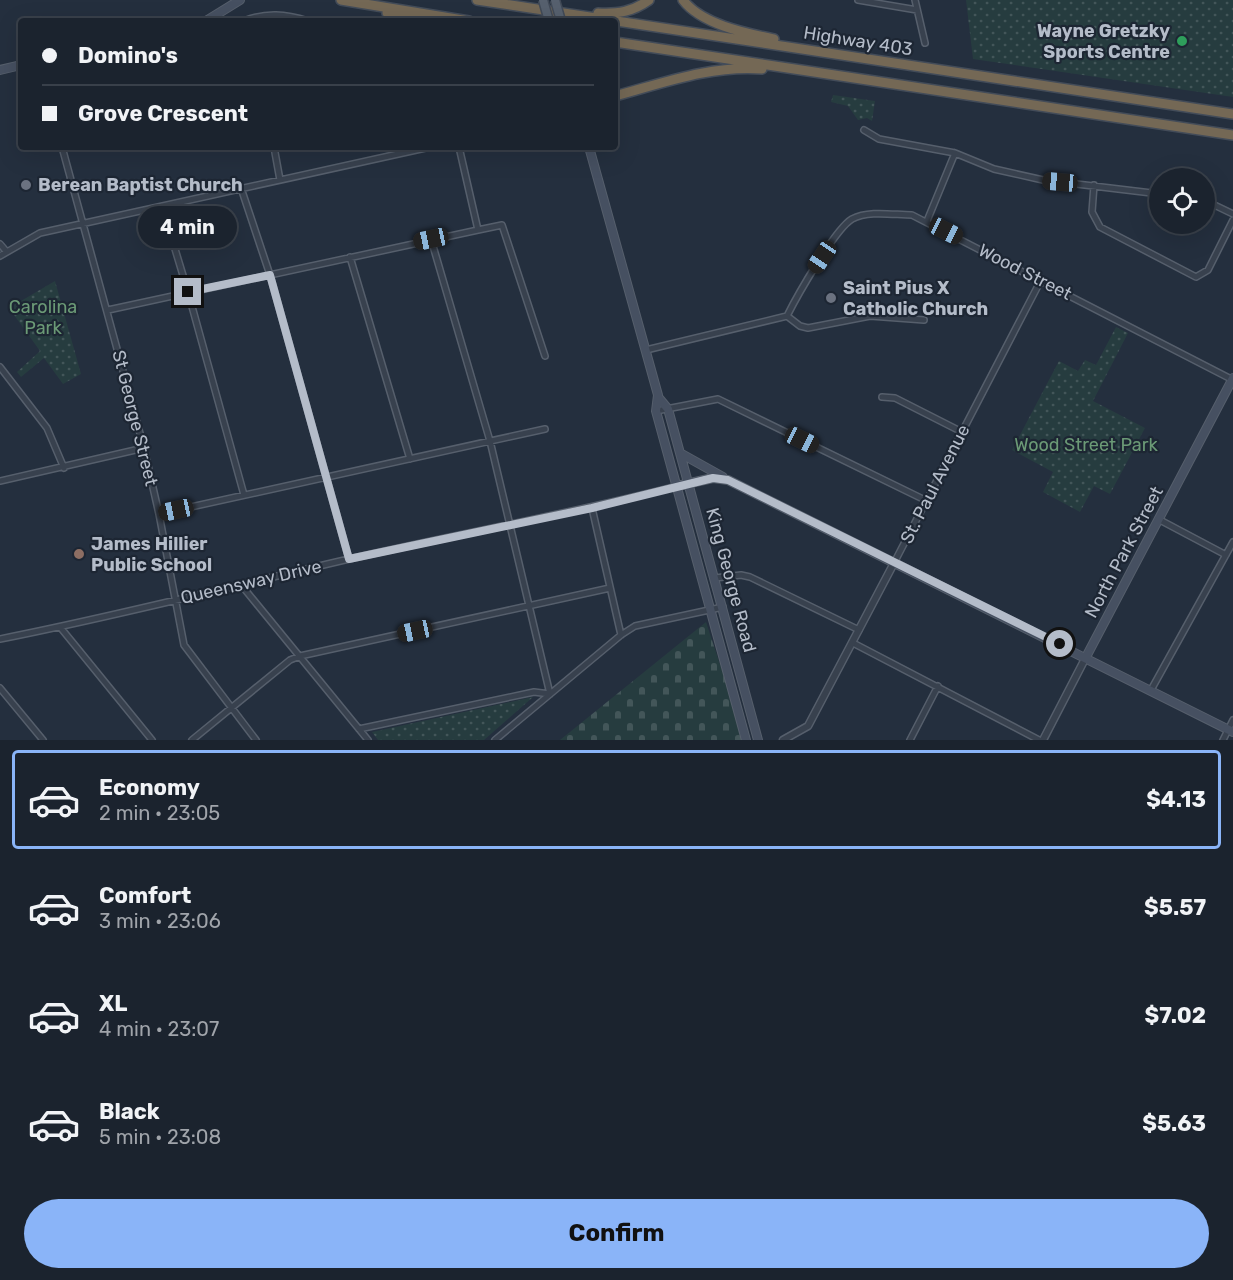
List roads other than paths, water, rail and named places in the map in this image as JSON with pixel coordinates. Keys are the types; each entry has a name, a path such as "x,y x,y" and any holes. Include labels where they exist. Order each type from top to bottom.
{"highway":[{"path":"341,0 451,18"},
{"name":"Highway 403","path":"477,0 562,17"},
{"path":"562,17 580,11 616,14 635,10 649,0"},
{"path":"682,0 703,18 749,34 849,56"},
{"path":"353,2 406,18"},
{"name":"Highway 403","path":"618,25 849,56 1233,114"},
{"name":"Highway 403","path":"618,42 1233,135"},
{"path":"618,95 708,71 746,68 822,72"}],"main road":[{"path":"211,18 240,0"},
{"path":"543,0 548,18"},
{"path":"555,0 562,17"},
{"path":"0,70 18,66"},
{"name":"King George Road","path":"590,150 646,350 658,397 656,411 746,740"},
{"name":"North Park Street","path":"1086,657 1233,379"},
{"name":"King George Road","path":"658,397 668,409 758,740"},
{"path":"680,453 728,480 1231,730"},
{"path":"678,486 713,478 728,480"}],"street":[{"path":"858,0 917,9"},
{"path":"915,0 925,43"},
{"path":"255,18 269,14 298,18"},
{"path":"864,130 879,139 955,153 994,170 1043,180 1149,192"},
{"name":"St George Street","path":"63,150 144,448 184,645 230,709 256,740"},
{"path":"275,150 280,180"},
{"path":"0,256 40,233 416,150"},
{"path":"460,150 478,230"},
{"path":"927,221 955,153"},
{"path":"1094,185 1092,212 1100,226 1196,277 1208,270 1233,220"},
{"path":"241,188 270,275 349,559"},
{"path":"1215,205 1233,214"},
{"path":"162,206 244,495"},
{"name":"Wood Street","path":"787,315 798,294 842,228 853,219 867,215 912,215 1233,379"},
{"path":"108,310 502,225 545,356"},
{"path":"431,239 490,441 550,694"},
{"path":"0,244 6,251"},
{"path":"350,257 410,459"},
{"name":"St. Paul Avenue","path":"785,740 808,726 1041,280"},
{"path":"646,350 787,315 800,326 808,328 870,316 924,320"},
{"path":"0,367 47,428 64,468"},
{"path":"882,397 895,399 962,432"},
{"path":"656,411 718,399 927,501"},
{"path":"159,514 545,429"},
{"path":"0,481 144,448"},
{"name":"Queensway Drive","path":"0,639 242,586 349,559 592,508 678,486"},
{"path":"592,508 621,634"},
{"path":"1158,519 1226,555"},
{"path":"1151,690 1233,542"},
{"path":"715,578 741,575 750,577 859,630"},
{"path":"242,586 368,740"},
{"path":"192,740 290,660 300,656 610,588"},
{"path":"495,740 621,634 635,626 723,607"},
{"path":"60,627 152,740"},
{"path":"853,643 1041,740"},
{"name":"North Park Street","path":"1041,740 1086,657"},
{"path":"910,740 938,686"},
{"path":"0,688 43,740"},
{"path":"359,729 534,692 550,694"},
{"path":"1223,740 1231,730 1233,720"}],"place":[{"name":"Wayne Gretzky Sports Centre","path":"1182,41"},
{"name":"Berean Baptist Church","path":"26,185"},
{"name":"Saint Pius X Catholic Church","path":"831,298"},
{"name":"James Hillier Public School","path":"79,554"}],"park label":[{"name":"Carolina Park","path":"43,317"},
{"name":"Wood Street Park","path":"1086,445"}]}
